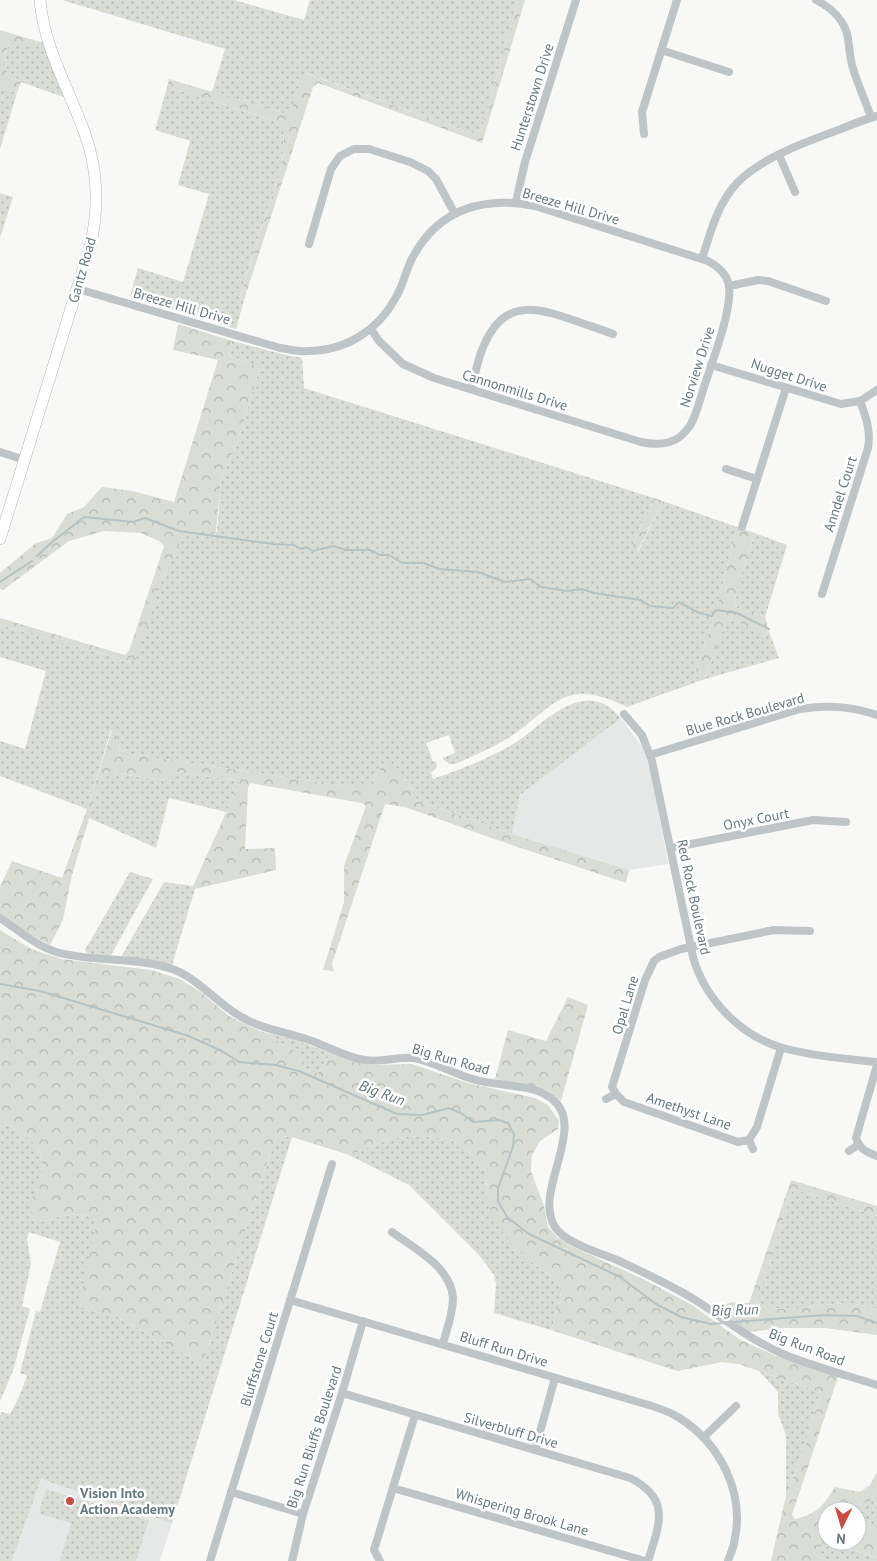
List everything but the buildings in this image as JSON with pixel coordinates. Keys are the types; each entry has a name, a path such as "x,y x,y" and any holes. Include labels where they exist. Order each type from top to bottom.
{"main road":[{"name":"Gantz Road","path":"0,539 78,288 93,235 96,206 92,161 85,135 46,37 40,0"}],"street":[{"name":"Hunterstown Drive","path":"516,202 525,162 576,0"},
{"path":"644,134 642,112 677,0"},
{"path":"702,259 711,228 722,204 736,183 757,167 779,155 874,117 854,72 843,25 832,10 816,0"},
{"path":"661,50 729,72"},
{"path":"309,244 332,169 340,156 354,149 370,149 410,162 428,171 436,179 455,214"},
{"path":"779,155 794,192"},
{"name":"Breeze Hill Drive","path":"78,288 280,348 305,352 328,350 355,339 371,329 386,314 397,295 414,255 424,240 439,225 455,214 483,203 516,202 535,206 702,259 718,268 727,279 729,286"},
{"path":"729,286 758,280 768,281 826,301"},
{"name":"Norview Drive","path":"667,443 682,435 691,423 728,309 729,286"},
{"path":"471,389 485,342 491,331 498,322 520,310 545,310 613,334"},
{"name":"Cannonmills Drive","path":"371,329 379,341 403,364 434,378 641,442 649,444 667,443"},
{"name":"Nugget Drive","path":"711,365 841,404 860,401"},
{"path":"742,527 786,388"},
{"path":"860,401 877,390"},
{"name":"Anndel Court","path":"822,594 870,438 869,428 860,401"},
{"path":"0,452 25,460"},
{"path":"726,469 757,480"},
{"name":"Blue Rock Boulevard","path":"650,755 800,709 839,706 859,709 877,715"},
{"name":"Red Rock Boulevard","path":"624,714 642,735 656,771 691,947 704,985 732,1020 749,1033 764,1041 781,1048 799,1052 877,1064"},
{"name":"Onyx Court","path":"671,848 814,820 846,822"},
{"name":"Big Run Road","path":"0,918 40,945 56,952 106,960 151,964 173,969 184,974 231,1011 248,1021 266,1029 309,1040 352,1057 371,1060 412,1058 434,1064 480,1082 534,1090 547,1095 557,1105 564,1124 564,1138 553,1180 549,1206 551,1219 558,1231 581,1245 649,1275 697,1301 746,1335 785,1355 877,1385"},
{"name":"Opal Lane","path":"616,1094 612,1086 650,968 659,957 691,947 774,930 810,931"},
{"path":"753,1149 749,1140 757,1128 781,1048"},
{"path":"877,1064 856,1138 858,1146 865,1152 877,1156"},
{"path":"606,1099 616,1094"},
{"name":"Amethyst Lane","path":"616,1094 624,1102 738,1142 749,1140"},
{"path":"849,1151 858,1146"},
{"name":"Bluffstone Court","path":"210,1561 332,1164"},
{"path":"392,1232 435,1263 449,1283 453,1297 452,1312 443,1343"},
{"name":"Bluff Run Drive","path":"290,1300 443,1343 663,1409 677,1416 704,1437 728,1474 734,1497 736,1526 734,1543 728,1561"},
{"name":"Big Run Bluffs Boulevard","path":"292,1561 303,1514 363,1321"},
{"path":"535,1450 555,1378"},
{"name":"Silverbluff Drive","path":"342,1393 630,1478 642,1484 656,1500 660,1520 646,1561"},
{"path":"704,1437 736,1406"},
{"path":"378,1558 374,1550 377,1537 415,1415"},
{"name":"Whispering Brook Lane","path":"393,1488 646,1561"},
{"path":"231,1492 303,1514"}],"shaded area":[{"path":"621,718 642,747 651,772 668,864 629,870 512,834 520,795"},
{"name":"Vision Into Action Academy","path":"41,1479 172,1523 160,1561 12,1561"}],"green space":[{"path":"62,0 234,0 304,20 310,0 518,0 481,131 472,133 305,73 291,111 287,114 212,92 225,49"},
{"path":"518,0 525,0 482,143 318,83 313,87 244,300 239,299 282,164 284,134 279,122 167,87 169,79 287,114 291,111 304,73 472,133 481,131"},
{"path":"0,30 37,41 35,49 10,42 5,55 8,76 21,82 17,93 0,87"},
{"path":"37,41 44,43 66,98 8,76 5,55 10,42 35,48"},
{"path":"0,87 17,93 0,149"},
{"path":"167,87 279,122 284,133 282,164 239,298 244,300 236,329 130,296 138,268 183,282 209,194 178,185 190,141 155,130"},
{"path":"0,193 13,197 0,238"},
{"path":"178,324 232,341 229,356 260,367 237,443 221,480 216,532 188,532 182,539 163,578 135,661 131,662 0,625 0,618 125,655 129,651 164,546 159,541 141,533 104,531 69,541 3,590 0,589 0,573 36,543 52,538 67,514 84,507 102,487 132,491 174,502 218,360 173,350"},
{"path":"232,341 302,358 304,388 654,498 631,548 638,552 663,501 737,527 716,610 694,676 705,679 627,707 608,699 588,694 569,696 550,706 502,742 455,764 449,764 442,758 455,753 449,735 426,743 433,762 436,761 437,766 431,772 433,779 491,756 510,746 556,712 569,705 583,701 596,701 609,707 621,718 520,795 512,834 416,800 411,787 383,764 369,787 350,787 131,754 120,750 115,733 111,730 87,809 0,776 0,741 25,749 46,671 0,657 0,625 131,662 163,578 182,539 187,532 217,532 221,480 237,443 260,367 229,356"},
{"path":"654,498 663,501 637,552 631,548"},
{"path":"737,527 755,533 734,599 737,608 765,617 769,632 762,636 740,623 727,619 705,679 694,676 716,610"},
{"path":"755,533 787,545 765,617 737,608 734,599"},
{"path":"727,619 740,623 762,636 769,632 779,658 705,679"},
{"path":"112,730 115,732 120,750 131,754 350,787 369,787 383,764 394,764 411,787 416,800 512,834 629,870 626,883 405,807 385,804 332,964 334,971 323,970 344,902 344,866 366,806 362,803 250,783 248,788 245,849 275,848 276,870 195,889 193,886 240,781 177,772 166,780 103,772 72,875 63,920 50,945 0,918 0,887 12,861 62,878 87,809"},
{"path":"103,772 165,780 177,772 240,781 226,812 169,798 156,848 89,818"},
{"path":"130,872 153,879 110,957 88,954 85,950"},
{"path":"164,882 193,886 195,889 172,965 121,957"},
{"path":"0,930 31,949 62,959 151,970 180,979 202,993 229,1016 295,1051 308,1071 318,1073 331,1053 369,1065 412,1064 468,1083 535,1098 548,1105 559,1121 558,1129 540,1141 532,1155 531,1171 544,1206 548,1227 557,1237 573,1247 645,1280 692,1305 739,1339 776,1356 838,1377 792,1515 795,1519 817,1510 817,1551 819,1551 817,1556 829,1561 771,1561 786,1496 806,1443 820,1392 739,1364 722,1362 678,1371 551,1330 561,1298 559,1283 517,1250 496,1224 487,1200 486,1171 474,1156 451,1139 422,1136 392,1138 349,1155 292,1137 280,1136 273,1144 203,1364 116,1316 78,1308 97,1220 76,1214 40,1222 33,1217 31,1205 42,1173 42,1160 35,1145 29,1139 15,1128 0,1122"},
{"path":"568,997 588,1005 561,1101 547,1090 495,1079 508,1030 546,1041"},
{"path":"260,1031 292,1039 331,1053 318,1073 308,1071 295,1051"},
{"path":"0,1122 15,1128 29,1138 39,1151 43,1171 31,1205 40,1222 77,1214 97,1220 79,1308 116,1316 203,1364 273,1144 280,1136 292,1137 172,1523 41,1479 12,1561 0,1561 0,1415 2,1412 10,1414 27,1376 20,1373 36,1311 40,1312 60,1242 29,1232 27,1239 31,1264 22,1306 30,1309 13,1371 0,1401"},
{"path":"422,1136 451,1139 474,1156 486,1171 487,1200 517,1250 559,1283 561,1298 551,1330 494,1313 496,1284 494,1275 479,1255 409,1185 349,1155 392,1138"},
{"path":"791,1180 877,1206 877,1216 793,1189 756,1303 763,1307 774,1308 841,1303 860,1305 877,1310 877,1335 825,1328 781,1328 749,1332 717,1309 731,1302 749,1303"},
{"path":"793,1189 877,1216 877,1310 850,1303 801,1308 774,1308 763,1307 756,1303"},
{"path":"759,1371 820,1392 806,1443 786,1496 786,1435 778,1414 778,1392"},
{"path":"877,1472 877,1496 870,1501 825,1501 835,1487 860,1492 870,1485"},
{"path":"46,1489 149,1520 136,1561 60,1561 71,1523 39,1514"},
{"path":"877,1496 877,1530 867,1526 867,1502"},
{"path":"867,1526 877,1530 877,1558 856,1551 867,1551"},
{"path":"819,1551 856,1551 877,1558 877,1561 829,1561 817,1556"}],"waterway":[{"path":"37,556 84,517 133,522 145,518 179,531 273,544 294,545 301,549 306,547 313,551 333,546 346,550 370,550 380,555 389,555 402,563 424,563 439,569 478,572 505,582 530,579 541,587 567,591 582,589 594,593 641,600 650,606 673,608 679,602 699,613 712,616 716,610 737,613 769,629"},
{"path":"0,582 32,561"},
{"name":"Big Run","path":"0,984 40,991 186,1035 222,1051 239,1062 276,1065 299,1071 397,1114 422,1115 449,1108 461,1113 473,1122 499,1120 508,1123 514,1134 513,1147 498,1188 498,1201 507,1217 529,1234 620,1277 656,1304 681,1317 711,1324 724,1323"},
{"name":"Big Run","path":"733,1322 825,1315 857,1316 877,1323"}],"place":[{"name":"Vision Into Action Academy","path":"70,1501"}]}
